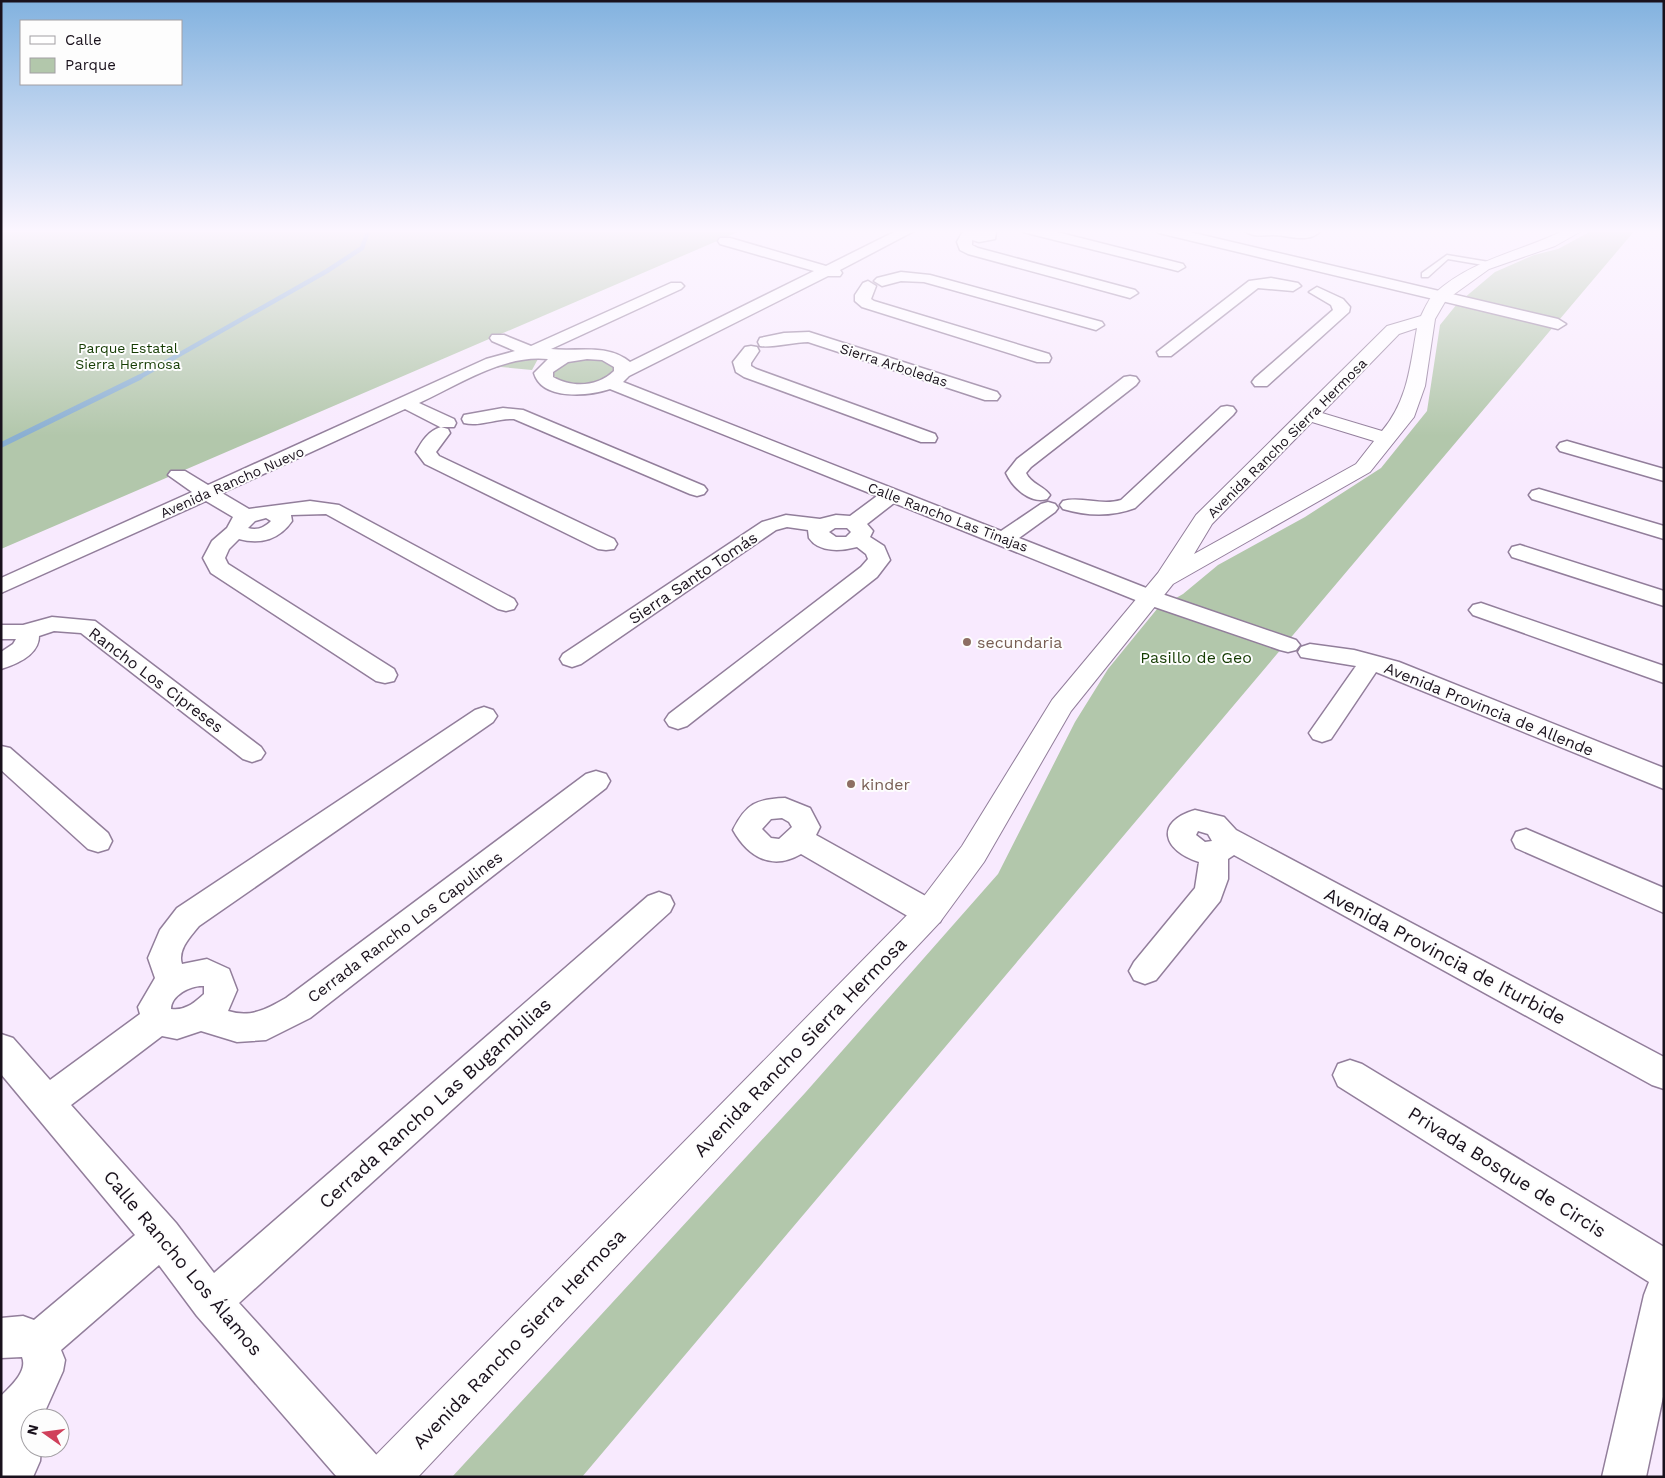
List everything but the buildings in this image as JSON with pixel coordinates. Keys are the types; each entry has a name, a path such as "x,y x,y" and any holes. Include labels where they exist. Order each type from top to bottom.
{"street":[{"path":"462,377 492,363 531,352 650,298"},
{"path":"462,377 495,370 532,376 553,385 581,390 617,371 662,354 772,298"},
{"path":"863,298 863,301 868,304 1043,358"},
{"path":"998,298 1096,325"},
{"path":"1165,352 1236,298"},
{"path":"1261,382 1340,312 1342,307 1328,298"},
{"name":"Avenida Rancho Sierra Hermosa","path":"386,1477 929,913 973,854 1061,706 1158,588 1204,520 1393,330 1430,298"},
{"name":"Avenida Rancho Sierra Hermosa","path":"1158,588 1363,468 1404,417 1416,386 1431,298"},
{"path":"1436,298 1558,324"},
{"path":"707,330 725,336"},
{"name":"Sierra Arboledas","path":"928,438 750,373 742,368 742,362 753,345 784,338 809,337 991,396"},
{"path":"498,338 531,352 570,356"},
{"name":"Calle Rancho Las Tinajas","path":"570,356 603,354 617,371 892,495 1004,539 1158,588 1299,648"},
{"path":"532,376 543,373 547,366 570,356"},
{"name":"Avenida Rancho Nuevo","path":"1,586 208,494 462,377"},
{"path":"1130,381 1024,463 1016,473 1020,482 1044,501 1064,508 1070,505 1101,510 1116,509 1128,504 1226,412"},
{"path":"406,402 457,430"},
{"path":"606,544 432,460 426,452 430,442 503,413 517,414 697,490"},
{"path":"1309,415 1388,439"},
{"path":"1566,447 1664,475"},
{"path":"178,475 208,494 242,524"},
{"name":"Sierra Santo Tomás","path":"572,659 770,526 786,521 822,526 818,532 820,538 828,543 850,544 856,531 892,495"},
{"path":"1539,495 1664,533"},
{"path":"1004,539 1044,501"},
{"path":"275,513 299,507 318,506 332,509 506,604"},
{"path":"242,524 241,534 250,536 271,532 282,521 281,516 275,513"},
{"path":"242,524 220,546 214,558 219,568 385,675"},
{"path":"678,720 870,572 879,560 876,551 856,531"},
{"path":"1520,552 1664,599"},
{"path":"1481,610 1664,675"},
{"name":"Rancho Los Cipreses","path":"12,632 52,624 87,626 252,752"},
{"name":"Rancho Los Cipreses","path":"1,661 21,651 27,644 28,637 12,632"},
{"name":"Avenida Provincia de Allende","path":"1299,648 1371,662 1399,672 1664,779"},
{"path":"1322,733 1371,662"},
{"path":"172,981 164,958 171,939 188,917 484,716"},
{"path":"1,755 98,841"},
{"name":"Cerrada Rancho Los Capulines","path":"200,1017 237,1028 266,1026 298,1008 596,781"},
{"path":"801,840 929,913"},
{"path":"1526,840 1664,901"},
{"name":"Avenida Provincia de Iturbide","path":"1145,971 1209,893 1220,846 1664,1074"},
{"name":"Cerrada Rancho Las Bugambilias","path":"212,1302 659,904"},
{"path":"206,972 218,978 221,990 214,1005 200,1017 184,1023 169,1024 159,1019 154,1007 159,994 172,981 190,973 206,972"},
{"path":"48,1102 159,1019"},
{"name":"Calle Rancho Los Álamos","path":"1,1049 162,1237 212,1302 366,1477"},
{"name":"Privada Bosque de Circis","path":"1350,1075 1664,1269"},
{"path":"10,1477 18,1462 11,1414 38,1384 44,1360 20,1341 162,1237"},
{"path":"1624,1477 1664,1295"}],"green space":[{"name":"Parque Estatal Sierra Hermosa","path":"1,298 585,298 1,549"},
{"name":"Pasillo de Geo","path":"1464,298 1578,298 582,1477 452,1477 805,1093 998,874 1075,722 1108,669 1157,609 1183,594 1218,565 1305,517 1381,468 1427,411 1440,325"},
{"path":"585,355 619,363 613,378 580,386 553,379 552,369 556,364"},
{"path":"539,357 532,370 501,367 478,372 512,358"}],"waterway":[{"path":"138,378 279,298"},
{"path":"1,445 138,378"}],"place":[{"name":"secundaria","path":"967,642"},
{"name":"kinder","path":"851,784"}]}
